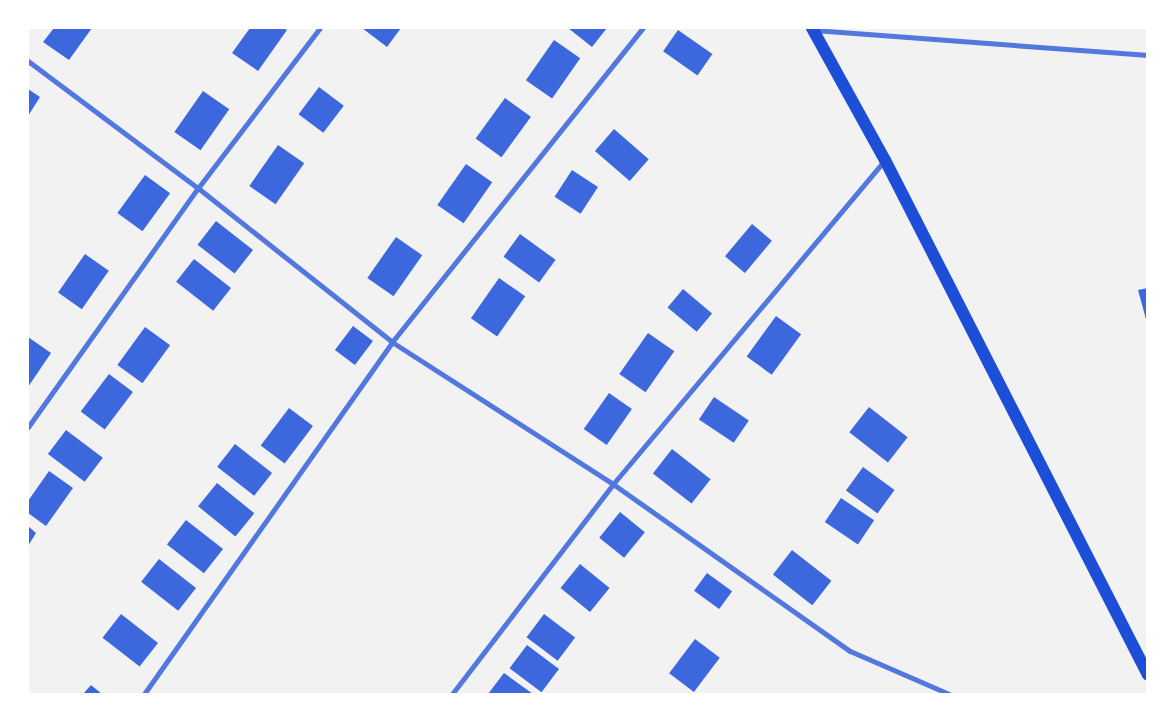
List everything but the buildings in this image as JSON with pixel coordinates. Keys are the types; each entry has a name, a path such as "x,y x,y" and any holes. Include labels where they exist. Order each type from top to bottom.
{"main road":[{"path":"813,29 884,160 1148,675"}],"street":[{"path":"28,427 198,188 320,28"},
{"path":"144,694 392,342 643,28"},
{"path":"813,29 1148,55"},
{"path":"28,61 198,188 392,342 613,484 850,651 949,694"},
{"path":"452,694 613,484 884,160"}]}
